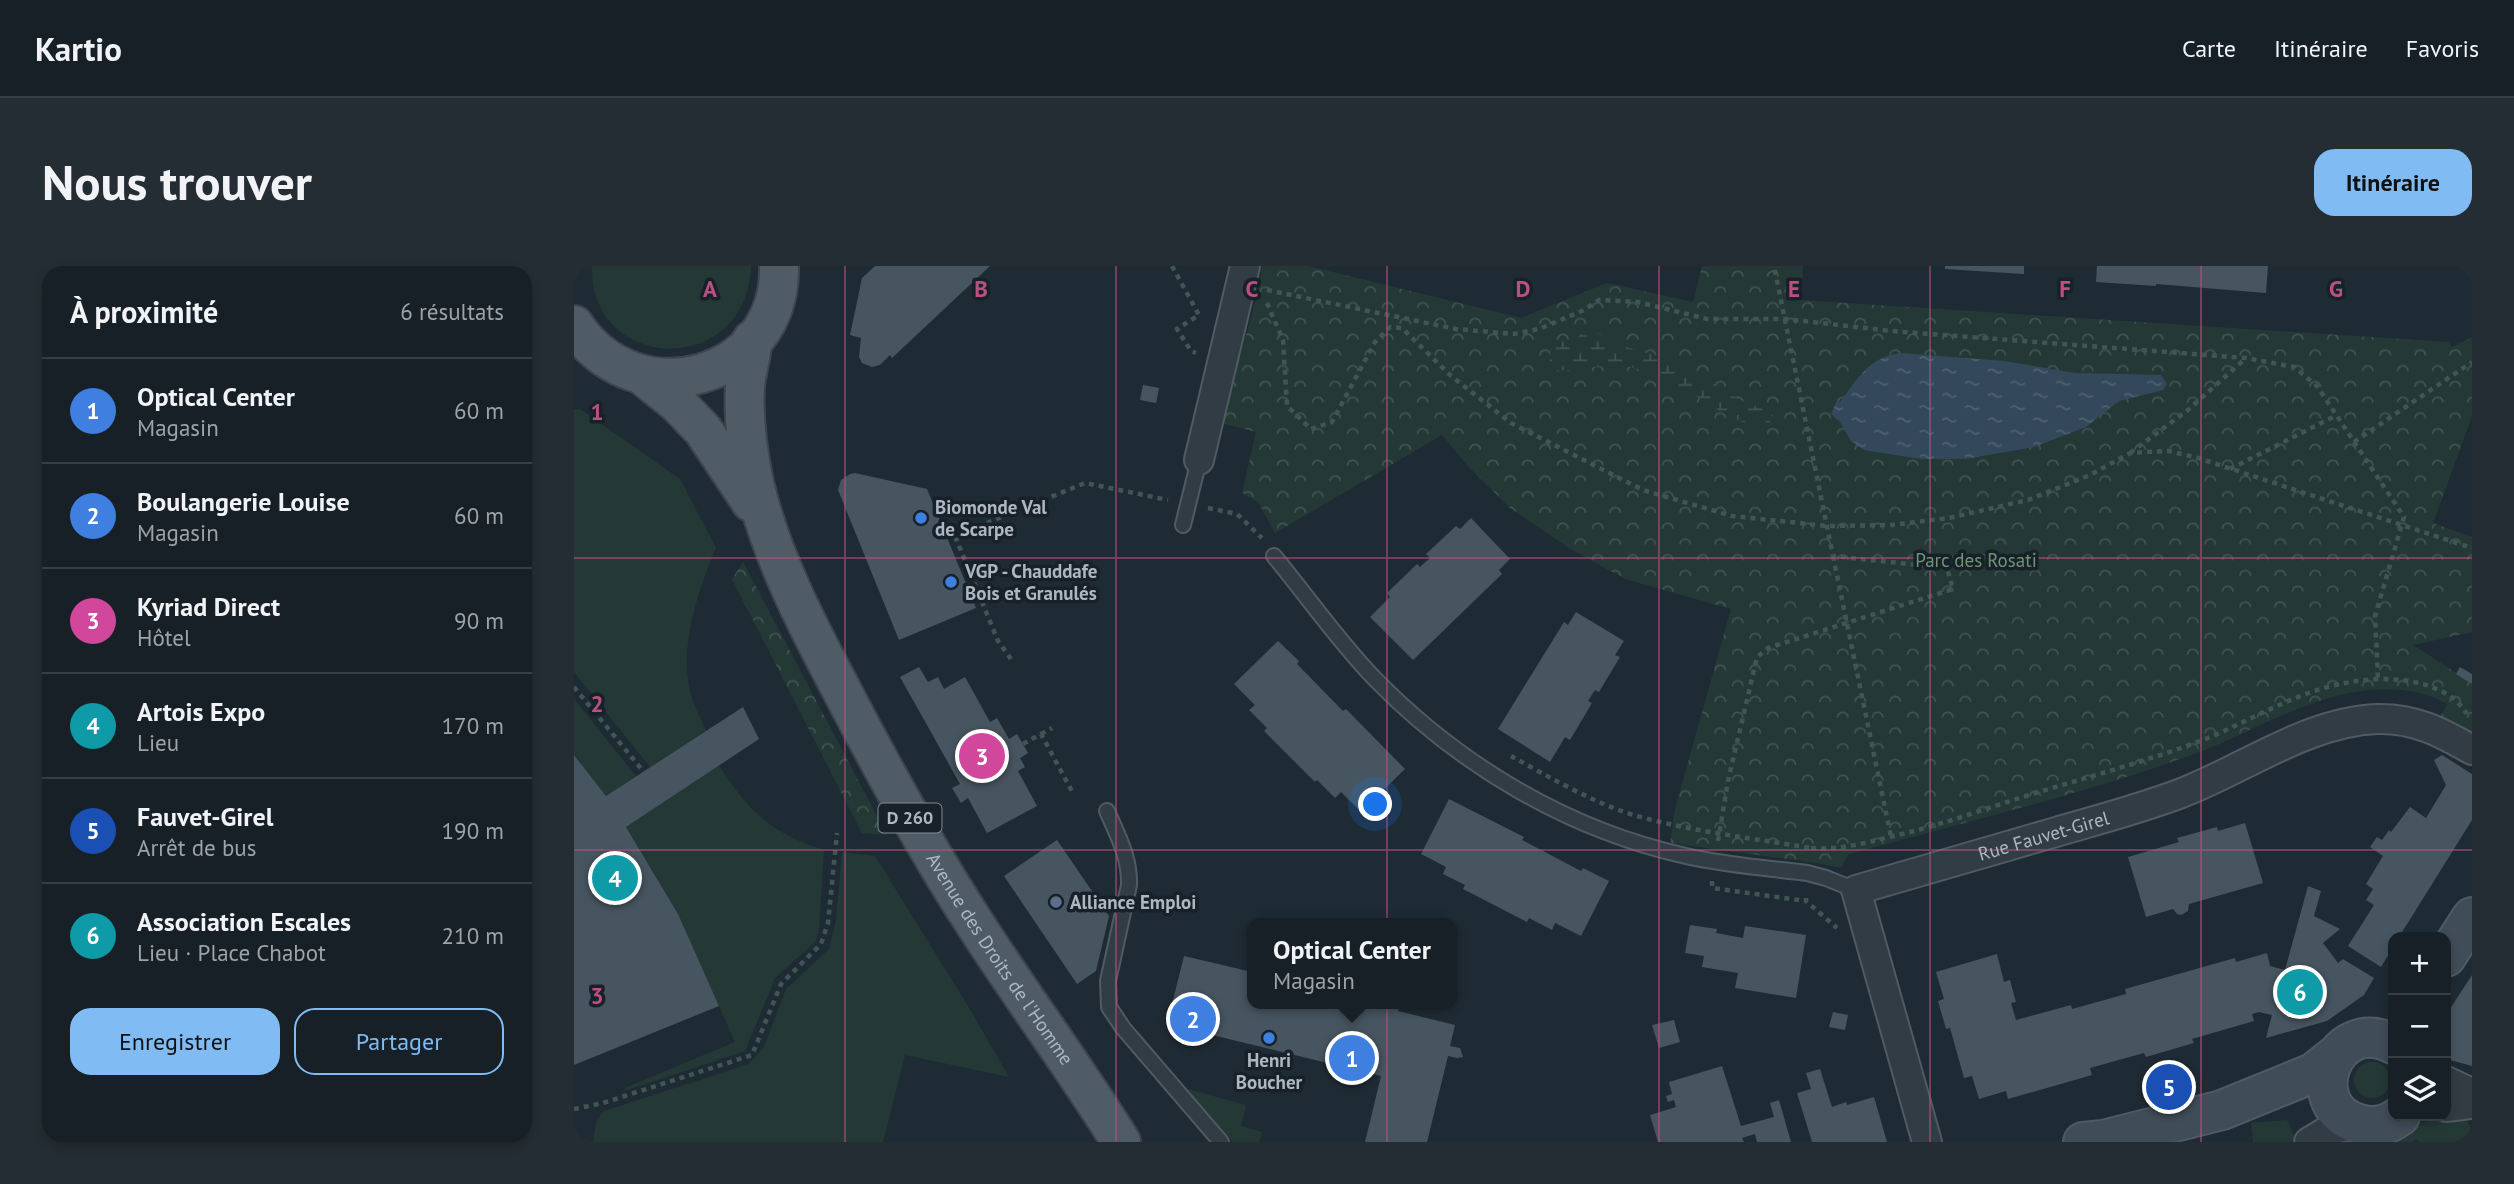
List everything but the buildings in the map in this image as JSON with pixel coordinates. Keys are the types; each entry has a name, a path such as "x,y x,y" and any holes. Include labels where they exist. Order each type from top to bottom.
{"main road":[{"path":"574,325 586,342 587,356 620,368 642,375 679,378 706,372 732,359 752,340 772,306 779,266"},
{"name":"D 260","path":"752,340 745,385 746,427 755,486 765,521"},
{"name":"D 260","path":"642,375 678,404 703,430 765,521"},
{"name":"Avenue des Droits de l'Homme","path":"765,521 812,634 924,844 1121,1142"},
{"name":"Avenue des Droits de l'Homme","path":"1091,1094 1137,1142"}],"street":[{"path":"772,306 796,266"},
{"path":"1199,460 1245,266"},
{"name":"Rue Fauvet-Girel","path":"1856,890 2168,798 2298,739 2349,724 2375,719 2415,723 2441,732 2472,750"},
{"path":"1856,890 1927,1142"},
{"path":"2451,949 2472,917"},
{"path":"2095,1141 2222,1110 2313,1073 2372,1040"},
{"path":"2352,1121 2333,1105 2328,1093 2328,1073 2372,1040"},
{"path":"2451,1083 2472,1093"},
{"path":"2451,1106 2472,1104"},
{"path":"2222,1110 2305,1109 2330,1113 2371,1126 2384,1125 2391,1121"},
{"path":"2309,1142 2352,1121"}],"lane":[{"path":"1183,525 1199,460"},
{"path":"1274,556 1333,633 1377,681 1434,734 1480,768 1545,805 1620,838 1685,856 1807,873 1856,890"},
{"path":"1107,811 1127,858 1129,871 1129,885 1108,981 1109,1007 1123,1028 1221,1142"}],"path":[{"path":"1172,266 1199,315 1177,329 1186,344"},
{"path":"1774,266 1891,837"},
{"path":"2246,358 2188,410 2130,453 2090,475 2028,500 1949,518 1892,525 1828,526 1732,516 1643,490 1511,423 1471,393 1402,328 1390,327 1385,330 1375,342 1332,422 1311,429 1287,406 1283,340 1259,289 1456,329 1513,334 1539,329 1582,311 1599,300 1638,302 1707,319 1786,319 1891,331 2246,358 2294,367 2317,386 2404,517 2375,616 2378,679"},
{"path":"1396,316 1398,328"},
{"path":"2354,442 2472,362"},
{"path":"2230,470 2337,415"},
{"path":"2130,453 2168,451 2195,457 2472,548"},
{"path":"1011,659 998,641 955,536 1085,483 1237,514 1261,537 1274,556"},
{"path":"1715,861 1728,781 1757,657 1768,648 1953,589 1947,569 1833,556"},
{"path":"1504,753 1561,784 1634,815 1719,835 1832,850 1911,833 2171,752 2273,707 2323,688 2352,681 2378,679 2426,685 2460,703 2472,722"},
{"path":"574,687 643,771"},
{"path":"1023,744 1052,728"},
{"path":"1041,734 1074,795"},
{"path":"574,1109 615,1100 752,1055 781,984 821,944 828,923 837,833"},
{"path":"1807,873 1811,848"}],"green space":[{"path":"592,266 751,266 751,269 742,305 723,330 697,344 668,348 639,343 615,327 598,301"},
{"name":"Parc des Rosati","path":"1262,266 1308,266 1521,318 1607,283 1693,302 1702,266 1803,266 1800,300 2448,342 2452,347 2472,337 2472,416 2433,523 2472,537 2472,632 2413,645 2472,683 2472,737 2441,716 2447,704 2436,698 2412,691 2361,691 2307,705 2206,749 2145,771 1849,854 1841,868 1670,843 1675,809 1731,609 1625,579 1569,548 1510,508 1442,435 1275,533 1258,502 1242,493 1256,432 1221,423 1259,289"},
{"path":"1585,329 1602,335 1610,342 1679,363 1747,404 1775,410 1767,430 1723,413 1675,384 1635,368 1603,366 1549,370 1551,341 1575,341"},
{"path":"574,409 580,409 680,479 716,548 694,612 687,664 689,687 706,731 650,767 574,672"},
{"path":"743,562 887,835 862,833 732,579"},
{"path":"574,699 636,776 606,796 574,755"},
{"path":"719,765 740,795 762,818 790,836 824,850 819,930 815,942 775,978 745,1051 624,1091 627,1087 735,1042 678,914 626,827"},
{"path":"842,852 875,856 1009,1077 905,1055 883,1142 593,1142 596,1122 604,1111 749,1064 764,1047 786,989 829,949 836,920"},
{"path":"2372,1062 2385,1067 2388,1072 2388,1088 2385,1093 2372,1098 2359,1093 2354,1080 2359,1067"},
{"path":"1184,1088 1246,1105 1241,1126 1262,1132 1259,1142 1233,1142"},
{"path":"2451,1118 2467,1120 2472,1130 2472,1142 2420,1142 2416,1139 2413,1142 2346,1142 2391,1137 2422,1123 2451,1121"},
{"path":"2287,1120 2295,1137 2290,1142 2253,1142 2251,1123"}],"water":[{"path":"1901,353 2004,361 2075,373 2161,375 2167,384 2163,390 2119,401 2086,427 2034,447 1965,459 1921,459 1864,450 1851,441 1840,422 1831,414 1837,401 1840,402 1865,370 1880,359"}],"place":[{"name":"Biomonde Val de Scarpe","path":"921,518"},
{"name":"VGP - Chauddafe Bois et Granulés","path":"951,582"},
{"name":"Kyriad Direct","path":"982,756"},
{"name":"Artois Expo","path":"615,878"},
{"name":"Alliance Emploi","path":"1056,902"},
{"name":"Association Escales","path":"2300,992"},
{"name":"Boulangerie Louise","path":"1193,1019"},
{"name":"Henri Boucher","path":"1269,1038"},
{"name":"Optical Center","path":"1352,1058"},
{"name":"Fauvet-Girel","path":"2169,1087"}]}
